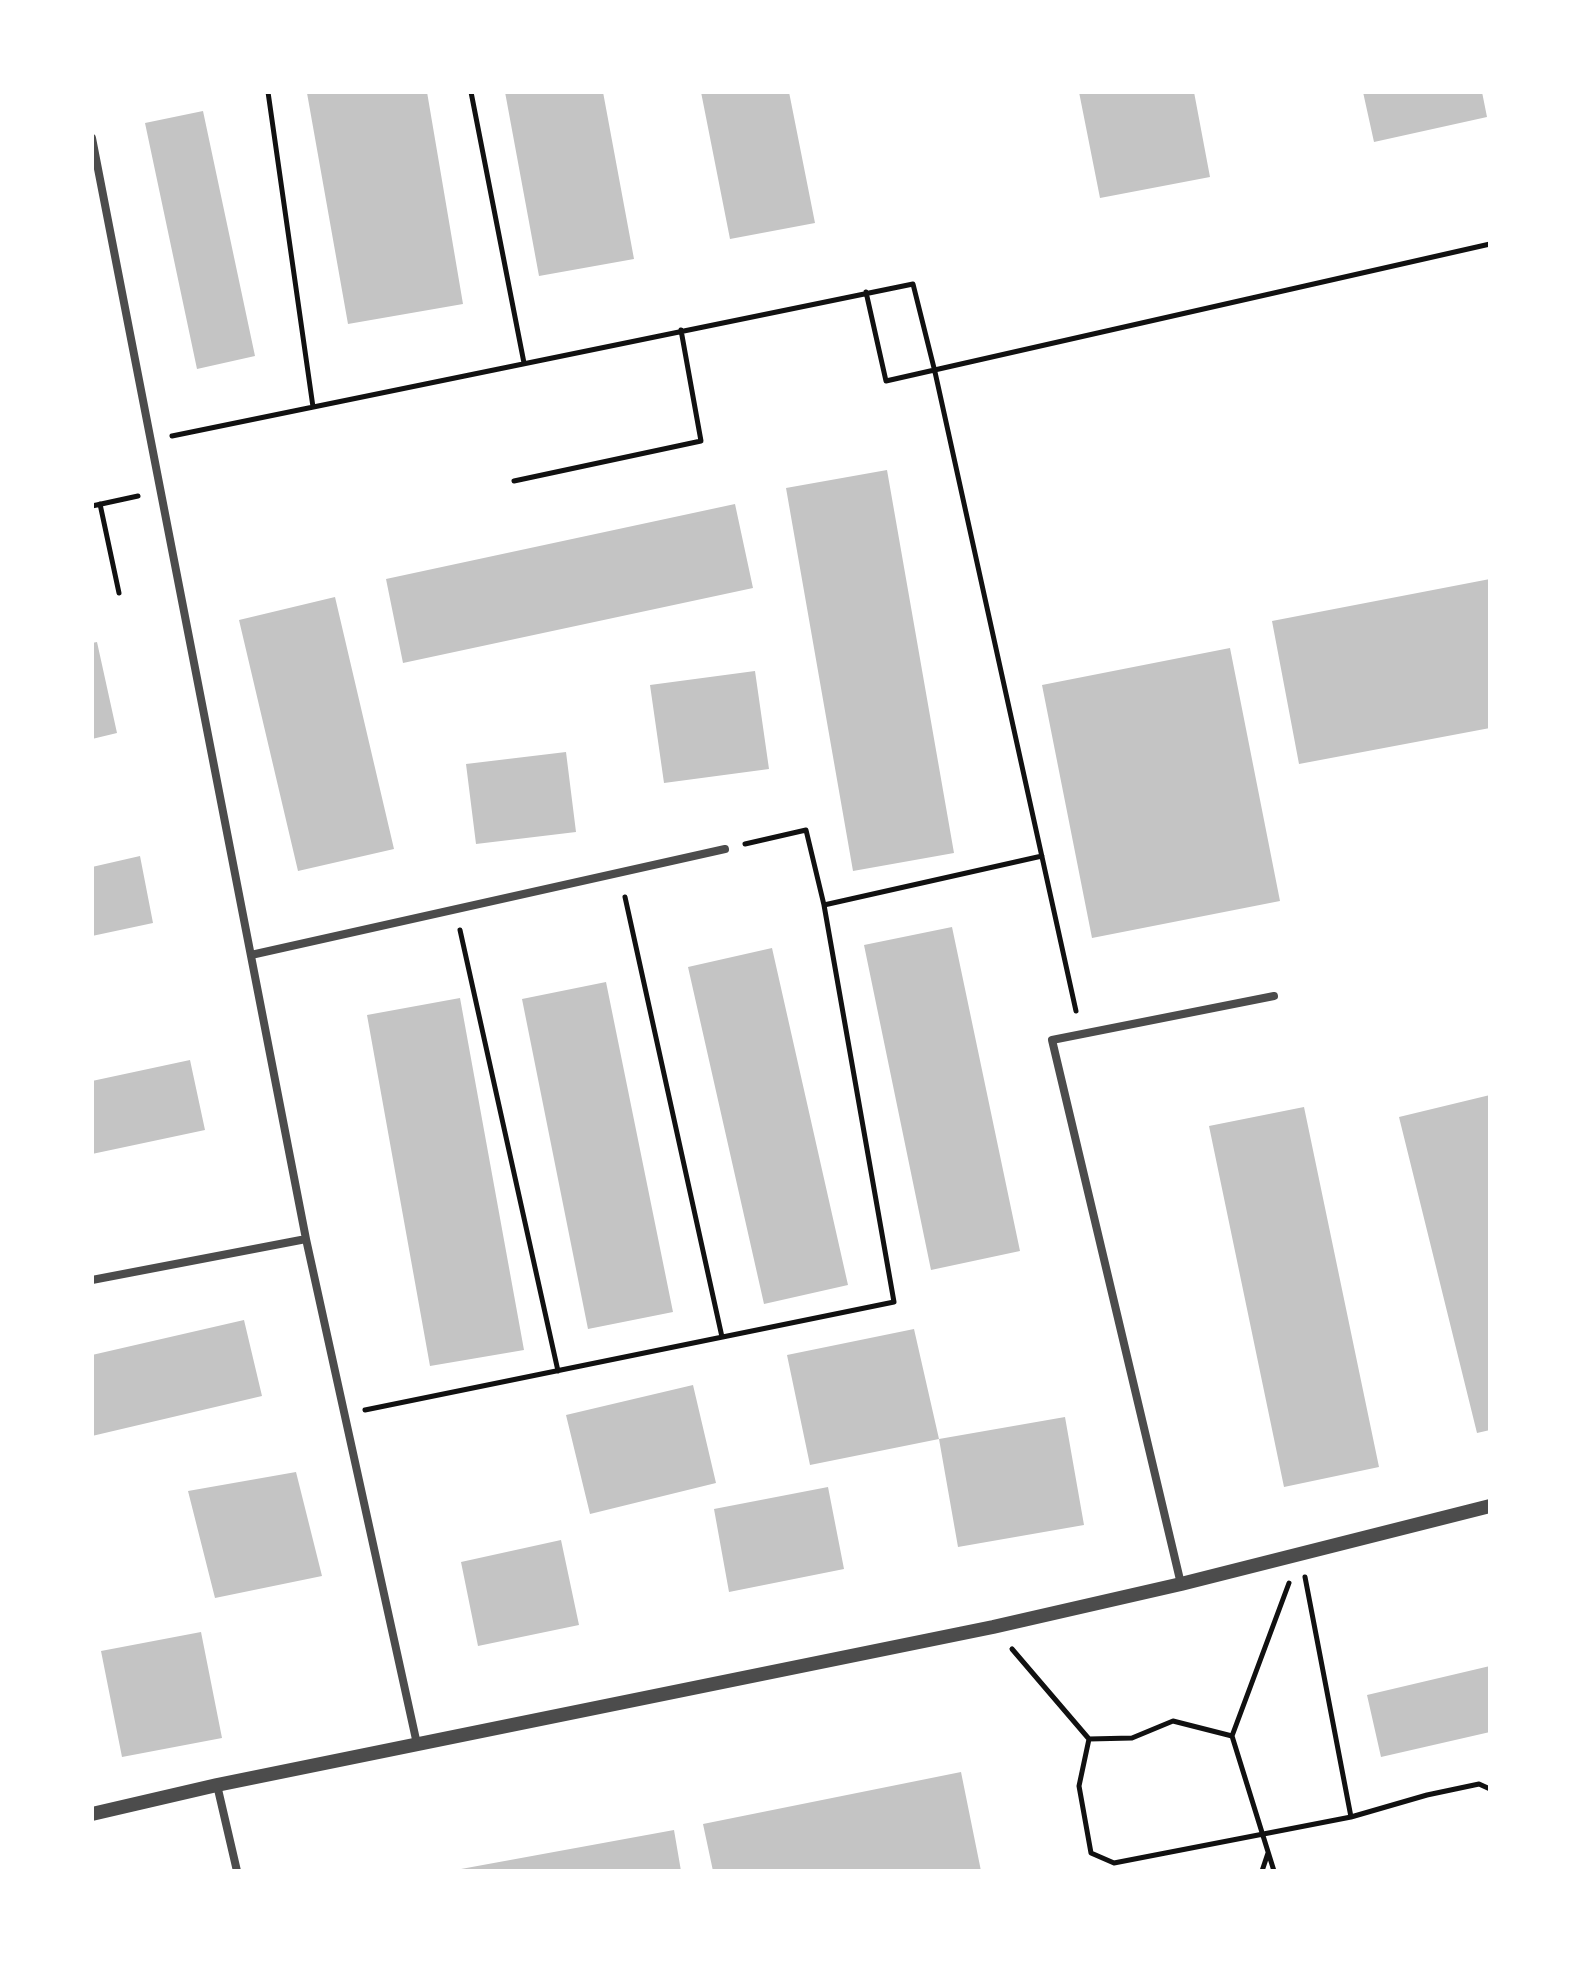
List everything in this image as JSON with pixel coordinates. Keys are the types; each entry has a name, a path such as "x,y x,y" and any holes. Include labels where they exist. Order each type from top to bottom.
{"street":[{"path":"92,138 97,188 162,491 306,1239 417,1744"},
{"path":"251,955 725,849"},
{"path":"1181,1584 1052,1040 1274,996"},
{"path":"92,1280 306,1239"},
{"path":"92,1814 217,1785 993,1627 1181,1584 1490,1506"},
{"path":"217,1785 237,1871"}],"path":[{"path":"268,92 313,407"},
{"path":"471,92 524,363"},
{"path":"866,292 886,381 1490,244"},
{"path":"151,440 913,284 1081,1035"},
{"path":"514,481 701,441 681,330"},
{"path":"92,506 162,491"},
{"path":"100,504 119,593"},
{"path":"345,1414 894,1302 824,905 806,830 725,849"},
{"path":"824,905 1042,856"},
{"path":"619,873 722,1337"},
{"path":"455,909 558,1371"},
{"path":"1274,1871 1232,1736 1300,1553"},
{"path":"1300,1553 1351,1817"},
{"path":"993,1627 1089,1739"},
{"path":"1089,1739 1132,1738 1173,1721 1232,1736"},
{"path":"1089,1739 1079,1786 1091,1853 1114,1863 1351,1817 1479,1784 1490,1789"},
{"path":"1262,1871 1268,1853"}],"building":[{"path":"427,92 463,304 348,324 307,93"},
{"path":"505,92 603,92 634,259 539,276"},
{"path":"701,92 789,92 815,223 730,239"},
{"path":"1079,92 1194,92 1210,177 1100,198"},
{"path":"1363,92 1482,92 1487,117 1374,142"},
{"path":"203,111 255,356 197,369 145,123"},
{"path":"887,470 954,853 853,871 786,488"},
{"path":"735,504 753,588 403,663 386,579"},
{"path":"1490,579 1490,728 1299,764 1272,621"},
{"path":"335,597 394,849 298,871 239,620"},
{"path":"97,642 117,733 92,739 92,643"},
{"path":"1230,648 1280,901 1092,938 1042,685"},
{"path":"755,671 769,769 664,783 650,685"},
{"path":"566,752 576,832 476,844 466,764"},
{"path":"140,856 153,923 92,936 92,867"},
{"path":"952,927 1020,1251 931,1270 864,945"},
{"path":"772,948 848,1285 764,1304 688,967"},
{"path":"606,982 673,1312 588,1329 522,999"},
{"path":"460,998 524,1350 430,1366 367,1015"},
{"path":"190,1060 205,1130 92,1154 92,1081"},
{"path":"1490,1095 1490,1430 1477,1433 1399,1117"},
{"path":"1304,1107 1379,1467 1284,1487 1209,1126"},
{"path":"244,1320 262,1396 92,1436 92,1355"},
{"path":"914,1329 939,1439 810,1465 787,1355"},
{"path":"693,1385 716,1483 590,1514 566,1415"},
{"path":"1065,1417 1084,1525 958,1547 939,1439"},
{"path":"296,1472 322,1576 215,1598 188,1491"},
{"path":"828,1487 844,1569 729,1592 714,1509"},
{"path":"561,1540 579,1625 478,1646 461,1562"},
{"path":"201,1632 222,1738 122,1757 101,1651"},
{"path":"1490,1666 1490,1732 1381,1757 1367,1695"},
{"path":"961,1772 981,1871 713,1871 703,1824"},
{"path":"674,1830 681,1871 461,1871 461,1869"}]}
